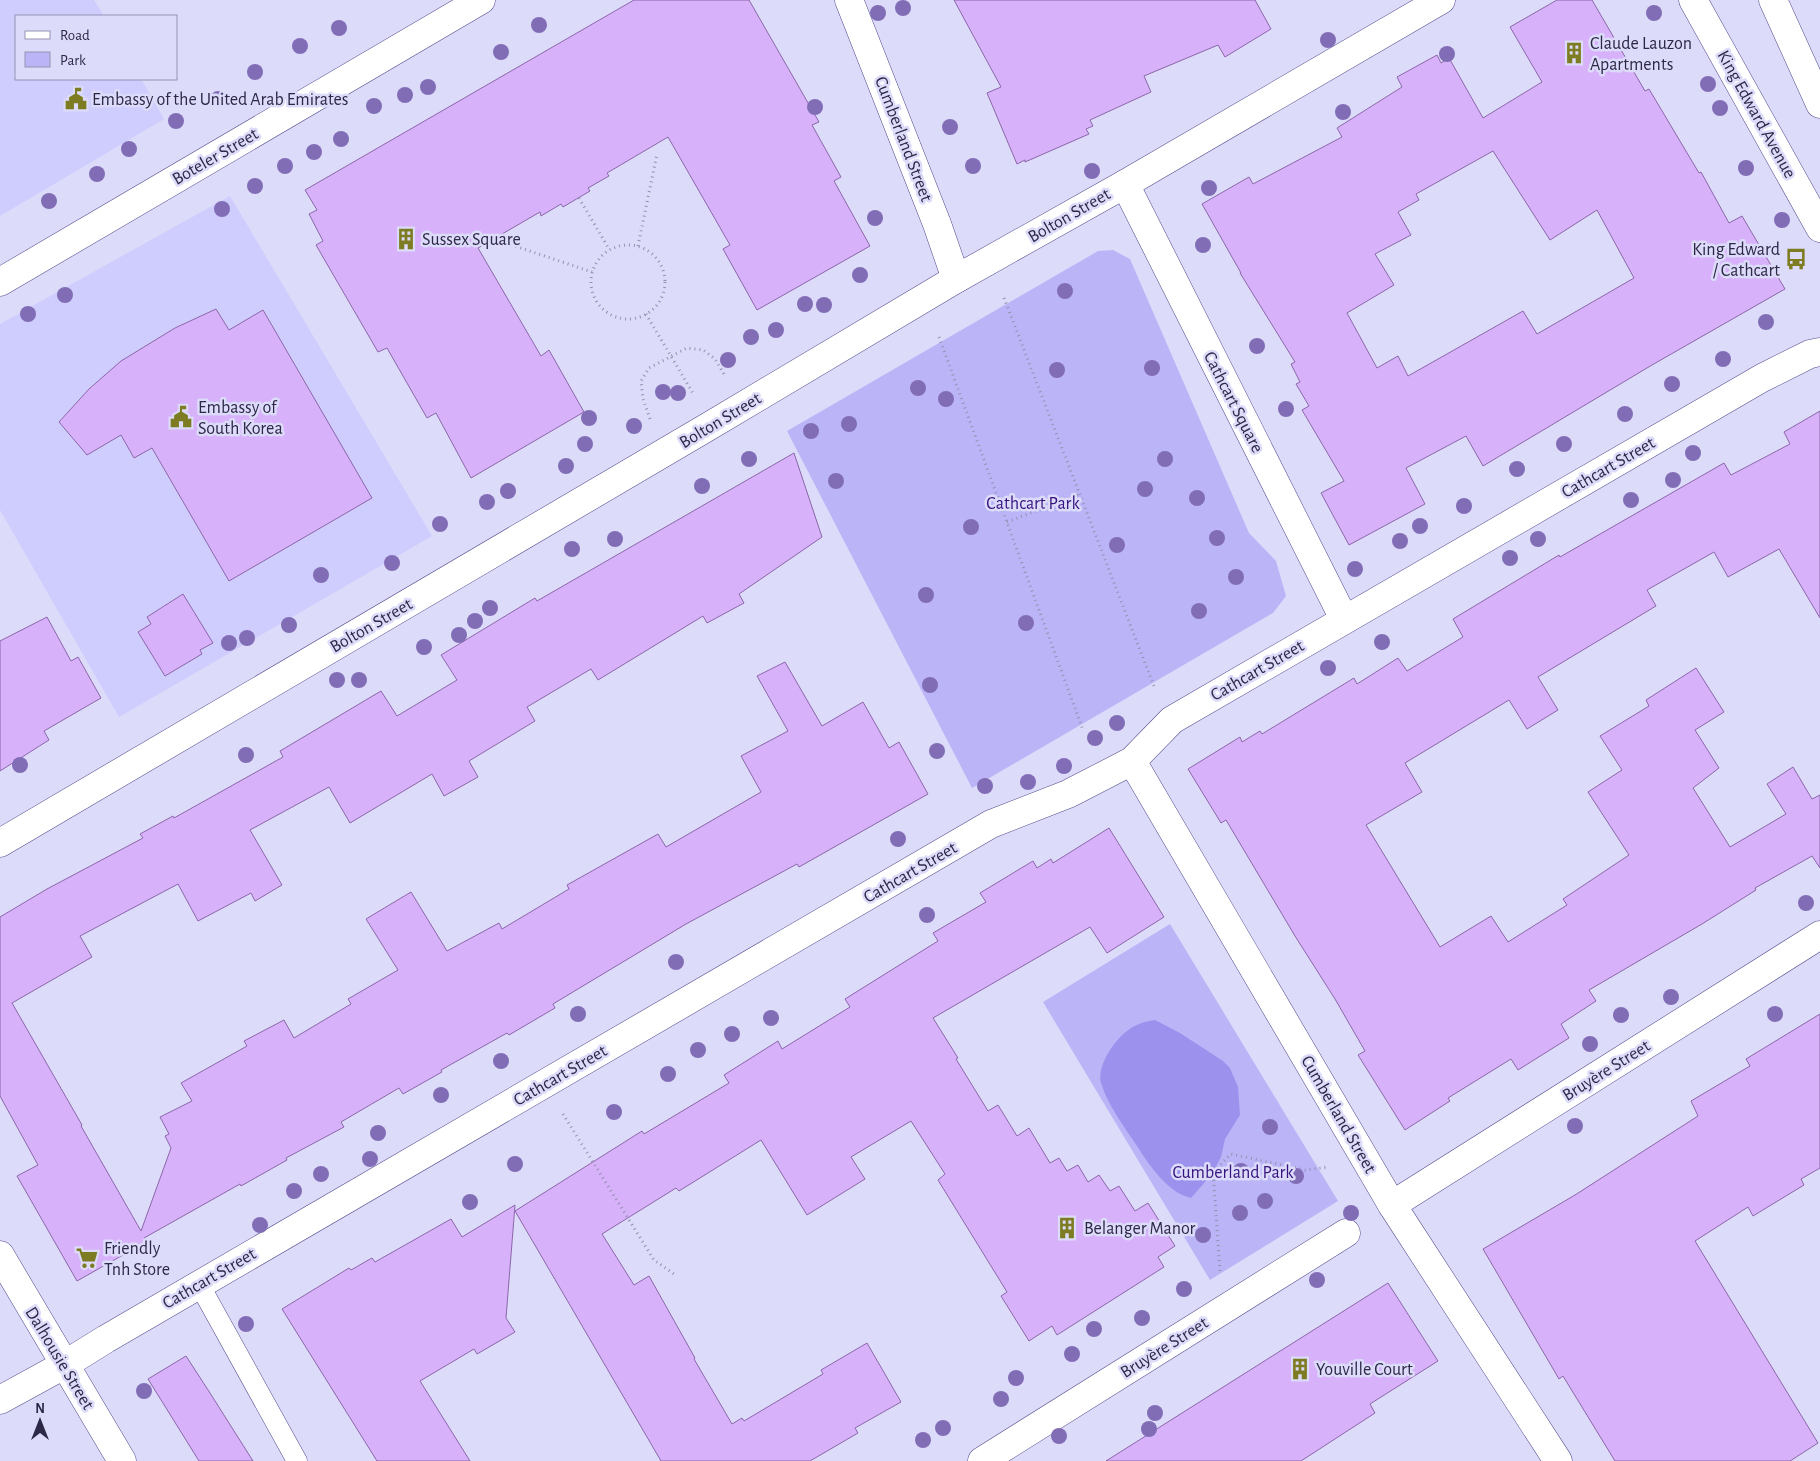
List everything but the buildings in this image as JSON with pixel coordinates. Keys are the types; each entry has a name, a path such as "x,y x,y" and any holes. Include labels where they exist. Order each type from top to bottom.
{"main road":[{"name":"Boteler Street","path":"0,282 481,0"},
{"name":"Cumberland Street","path":"849,0 937,224 956,279"},
{"name":"Bolton Street","path":"0,843 956,279 1125,184 1441,0"},
{"name":"King Edward Avenue","path":"1693,0 1820,228"},
{"path":"1773,0 1820,104"},
{"name":"Cathcart Square","path":"1125,184 1344,620"},
{"name":"Cathcart Street","path":"0,1400 64,1365 199,1284 991,824 1068,794 1132,761 1172,720 1762,378 1810,354 1820,352"},
{"name":"Cumberland Street","path":"1132,761 1392,1205 1558,1461"},
{"name":"Bruyère Street","path":"1392,1205 1820,935"},
{"name":"Bruyère Street","path":"982,1461 1346,1233"},
{"name":"Dalhousie Street","path":"0,1255 122,1461"}],"lane":[{"path":"199,1284 297,1461"}],"path":[{"path":"638,246 657,154"},
{"path":"579,198 610,249"},
{"path":"506,243 592,272"},
{"path":"623,245 638,246 651,253 660,263 665,277 664,291 658,305 646,314 632,319 618,318 605,312 595,300 591,287 592,272 598,259 610,249 623,245"},
{"path":"1004,298 1156,692"},
{"path":"646,314 711,425"},
{"path":"939,337 1083,730"},
{"path":"650,420 643,398 642,381 649,368 687,348 703,350 715,359 725,376"},
{"path":"1007,522 1080,494"},
{"path":"544,1084 654,1260 674,1274"},
{"path":"1234,1304 1221,1282 1213,1172 1231,1154 1305,1170 1329,1166 1359,1149"}],"shaded area":[{"name":"Embassy of the United Arab Emirates","path":"0,0 94,0 103,15 15,15 15,80 142,80 164,119 0,216"},
{"name":"Embassy of South Korea","path":"230,196 432,536 119,717 0,510 0,324"},
{"path":"1155,1020 1180,1033 1223,1061 1230,1068 1238,1087 1240,1115 1225,1139 1221,1157 1212,1174 1191,1198 1174,1190 1158,1176 1116,1114 1101,1083 1100,1075 1105,1058 1116,1041 1130,1029 1142,1023"}],"green space":[{"name":"Cathcart Park","path":"1113,250 1130,259 1249,533 1276,561 1286,596 1273,613 972,788 787,431 1098,251"},
{"name":"Cumberland Park","path":"1170,924 1338,1201 1210,1280 1043,1002"}],"place":[{"name":"Claude Lauzon Apartments","path":"1574,53"},
{"name":"Embassy of the United Arab Emirates","path":"76,99"},
{"name":"Sussex Square","path":"406,239"},
{"name":"King Edward / Cathcart","path":"1796,259"},
{"name":"Embassy of South Korea","path":"181,417"},
{"name":"Belanger Manor","path":"1067,1228"},
{"name":"Friendly Tnh Store","path":"87,1258"},
{"name":"Youville Court","path":"1300,1369"}]}
